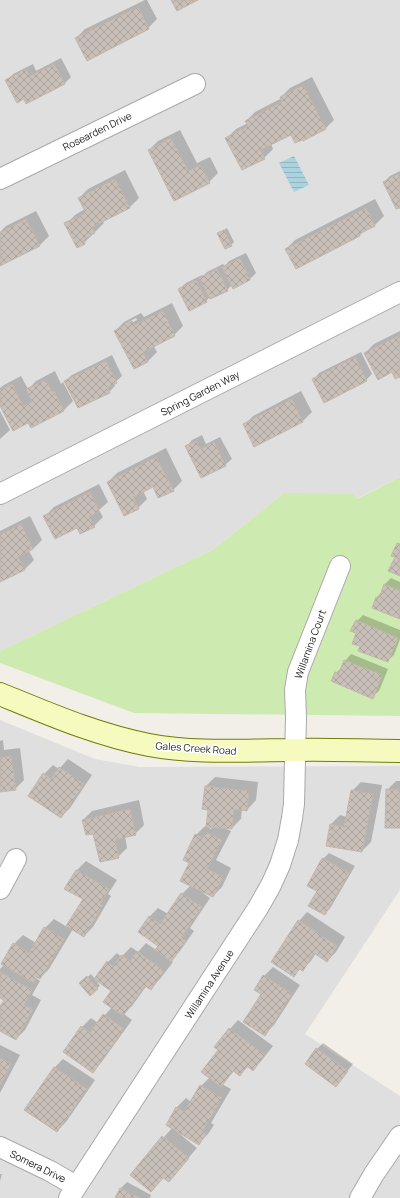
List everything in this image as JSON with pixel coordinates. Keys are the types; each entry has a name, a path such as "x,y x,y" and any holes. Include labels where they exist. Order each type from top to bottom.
{"main road":[{"name":"Gales Creek Road","path":"0,694 93,731 150,745 219,751 400,751"}],"street":[{"name":"Rosearden Drive","path":"0,179 195,84"},
{"name":"Spring Garden Way","path":"0,494 400,292"},
{"name":"Willamina Court","path":"294,750 296,717 294,690 298,672 340,566"},
{"name":"Willamina Avenue","path":"73,1192 258,908 271,885 280,865 288,840 292,818 294,804 294,750"},
{"path":"0,889 16,859"},
{"path":"366,1196 374,1174 400,1136"},
{"name":"Somera Drive","path":"0,1147 50,1170 73,1192"}],"shaded area":[{"path":"0,0 400,0 400,477 356,499 284,493 214,549 0,651"},
{"path":"0,720 95,759 140,767 400,766 400,890 305,1034 400,1096 400,1198 0,1198"}],"green space":[{"path":"400,477 400,716 134,713 0,663 0,651 214,549 284,493 353,494 357,499"}],"water":[{"path":"294,156 309,185 294,192 279,163"}],"building":[{"path":"171,0 198,0 177,11"},
{"path":"138,7 149,29 87,61 75,38"},
{"path":"54,64 65,84 26,104 24,99 17,103 5,80 26,69 30,76"},
{"path":"303,85 326,129 303,141 302,140 295,143 291,135 260,150 265,159 242,170 225,138 248,126 245,121 282,102 280,97"},
{"path":"171,138 188,171 200,165 210,183 174,201 148,150"},
{"path":"400,173 400,208 396,209 383,182"},
{"path":"115,179 130,208 92,227 95,233 83,240 85,244 77,248 64,223 86,213 78,198"},
{"path":"366,208 375,226 359,234 360,236 296,269 285,249"},
{"path":"26,219 40,246 0,266 0,233"},
{"path":"224,230 232,246 225,249 217,233"},
{"path":"240,258 250,280 233,289 222,267"},
{"path":"217,269 228,291 210,299 199,278"},
{"path":"196,280 207,302 189,311 178,289"},
{"path":"163,311 175,336 143,352 148,362 134,369 114,331 132,321 134,325"},
{"path":"400,335 400,377 395,379 392,372 378,380 364,353"},
{"path":"355,357 367,381 324,403 312,379"},
{"path":"106,361 117,383 107,388 110,393 78,408 64,381"},
{"path":"46,380 52,392 54,391 64,411 31,428 28,423 13,431 0,406 0,390 12,384 23,406 32,402 26,389"},
{"path":"292,399 303,422 254,447 243,424"},
{"path":"196,441 200,449 214,442 226,466 201,478 185,446"},
{"path":"156,457 174,491 158,498 153,487 133,497 139,509 124,516 107,482"},
{"path":"90,492 99,511 89,517 95,527 80,534 77,528 55,539 43,516"},
{"path":"21,524 33,549 18,557 25,570 0,582 0,535"},
{"path":"397,543 400,544 400,576 388,571 395,557 391,556"},
{"path":"384,584 400,591 400,619 372,608 376,597 379,598"},
{"path":"356,620 398,638 388,662 358,651 360,646 352,644 356,633 350,631"},
{"path":"344,660 382,675 373,699 331,681 335,672 339,673"},
{"path":"11,756 16,790 0,792 0,758"},
{"path":"59,767 84,784 61,818 28,796 43,773 51,779"},
{"path":"205,786 249,791 247,811 234,809 232,829 206,827 208,810 202,809"},
{"path":"386,789 400,790 400,828 385,828"},
{"path":"351,790 373,794 362,852 326,846 330,824 344,827"},
{"path":"130,809 136,835 115,840 119,858 100,862 93,834 86,835 82,820"},
{"path":"206,832 222,840 207,869 223,877 213,897 180,881 189,863 183,860 195,834 203,838"},
{"path":"322,858 349,873 325,915 308,906 317,891 307,886"},
{"path":"76,870 109,889 100,904 103,905 84,937 66,926 83,899 64,889"},
{"path":"181,893 202,907 181,938 186,941 171,962 155,950 158,946 138,932 149,916 160,924"},
{"path":"298,920 337,946 327,962 314,953 303,971 299,969 294,977 271,962"},
{"path":"44,927 64,939 40,979 37,977 34,983 1,964 13,943 29,953"},
{"path":"137,951 164,971 151,990 145,986 123,1016 103,1002 111,991 94,979 107,961 113,966 121,955 130,961"},
{"path":"0,972 32,990 24,1005 33,1009 16,1040 0,1031 0,1006 4,1000 0,998"},
{"path":"263,975 292,994 265,1036 243,1022 261,994 254,990"},
{"path":"87,976 98,989 90,996 79,983"},
{"path":"103,1014 124,1029 93,1073 63,1052 81,1026 90,1033"},
{"path":"229,1028 265,1055 253,1071 247,1066 240,1076 233,1071 221,1087 201,1072 218,1050 214,1047"},
{"path":"316,1048 348,1071 336,1087 305,1064"},
{"path":"0,1058 11,1064 0,1086"},
{"path":"54,1067 87,1089 57,1132 24,1110"},
{"path":"200,1085 222,1098 202,1132 206,1134 199,1145 166,1125 176,1107 184,1112"},
{"path":"162,1136 189,1158 169,1182 163,1178 151,1192 130,1175"},
{"path":"120,1188 140,1198 115,1198"}]}
